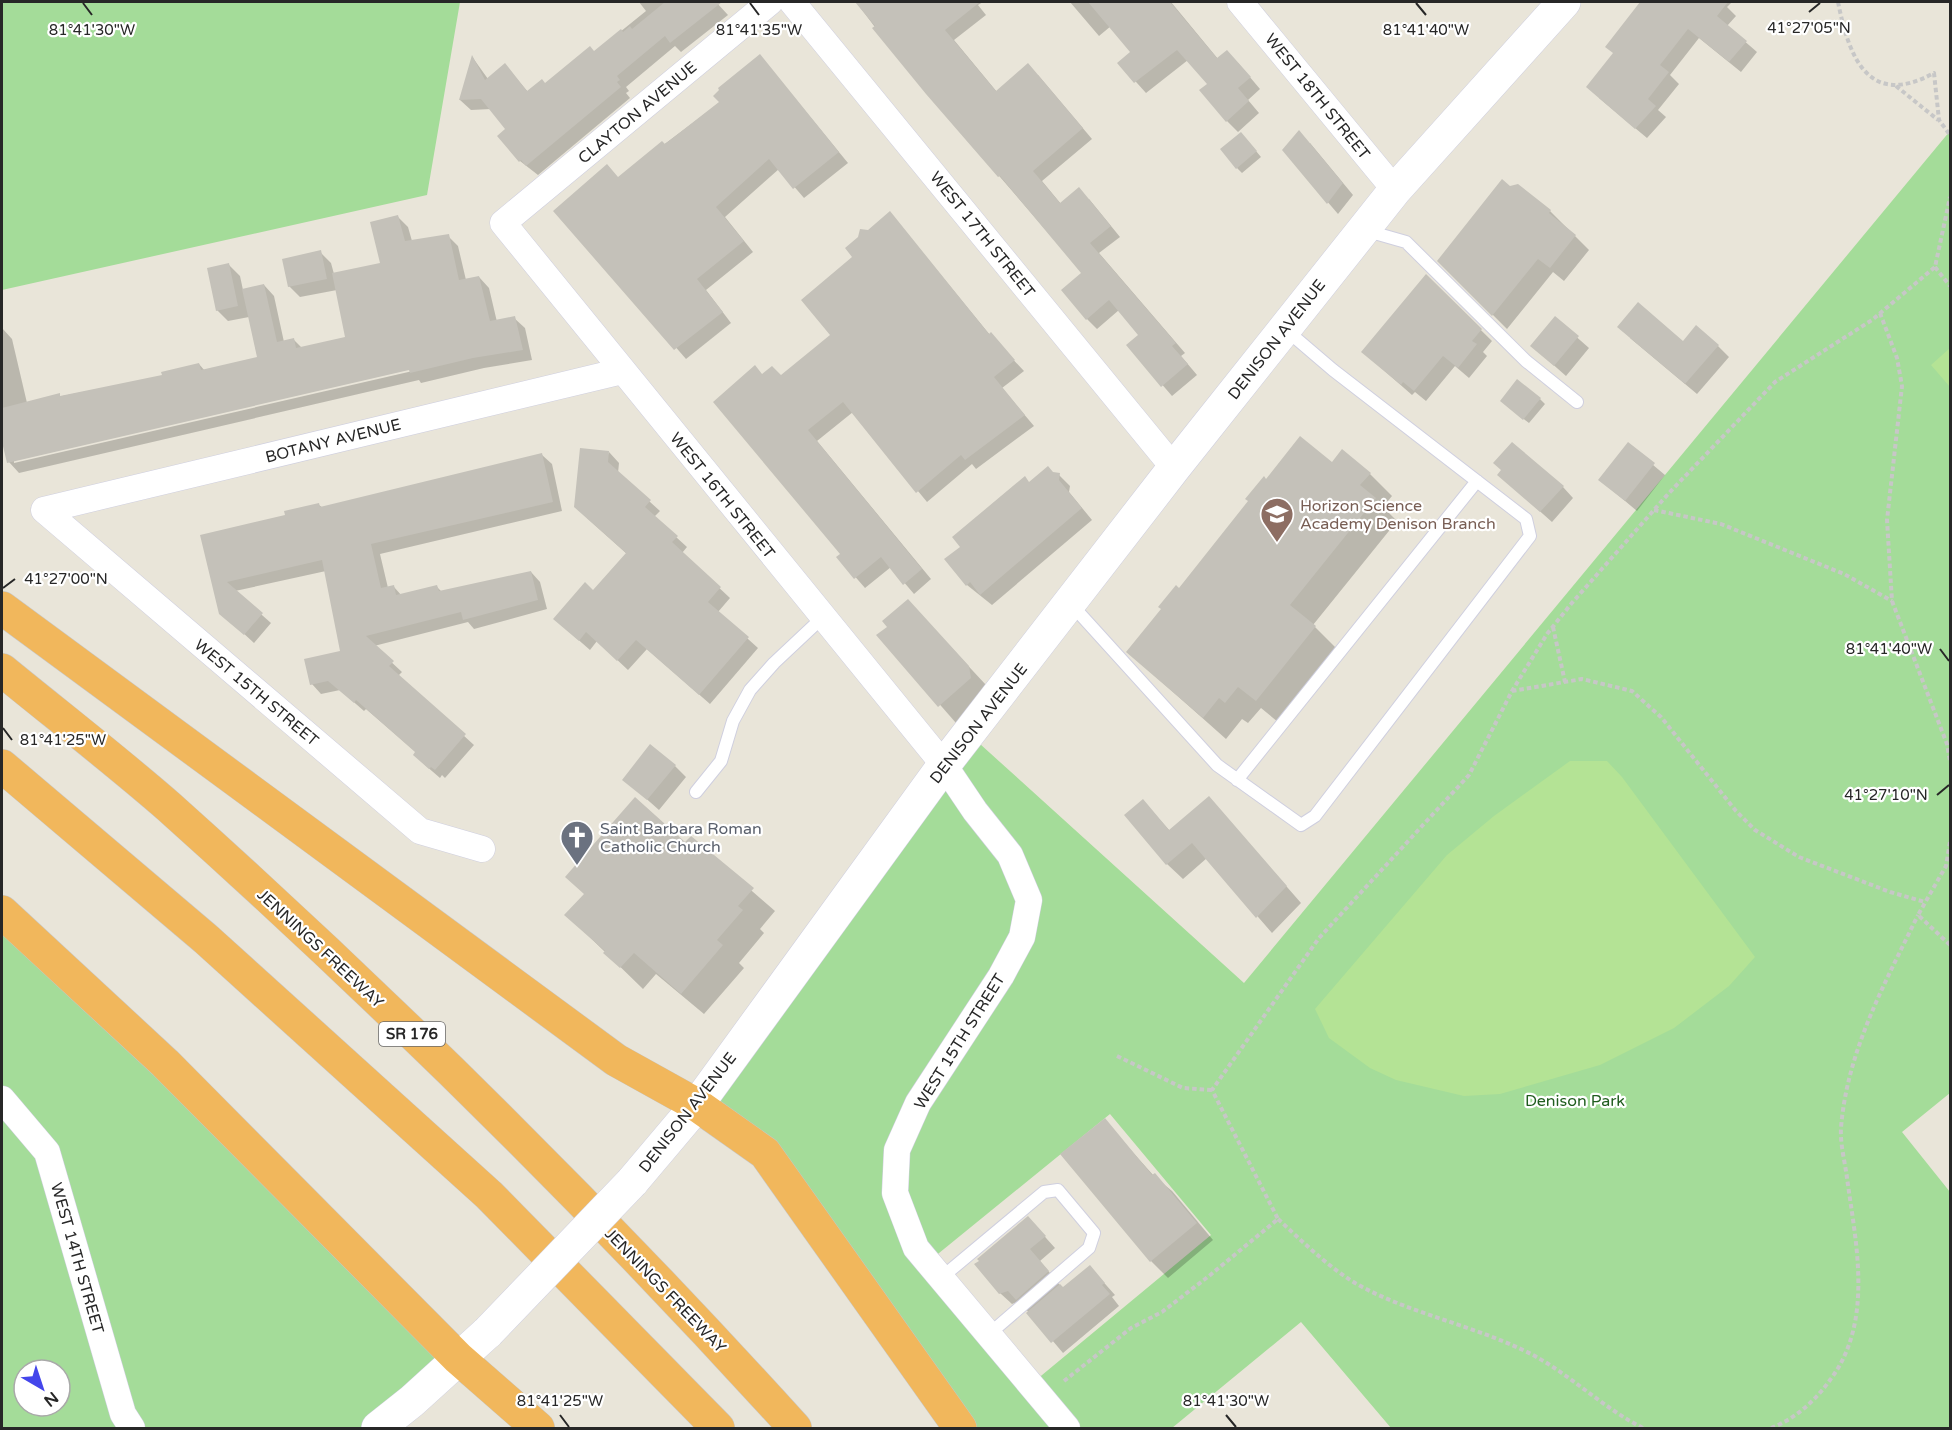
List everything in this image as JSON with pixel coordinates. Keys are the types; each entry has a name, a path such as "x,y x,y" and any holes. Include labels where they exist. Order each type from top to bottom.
{"highway":[{"path":"2,608 616,1060 697,1105 765,1153 960,1428"},
{"name":"JENNINGS FREEWAY","path":"2,669 166,805 374,996 674,1295 795,1428"},
{"path":"2,766 206,939 489,1195 718,1428"},
{"path":"2,912 165,1063 458,1358 538,1428"}],"main road":[{"name":"DENISON AVENUE","path":"378,1428 412,1401 488,1332 632,1182 697,1105 944,765 1174,468 1395,190 1564,2"}],"street":[{"name":"CLAYTON AVENUE","path":"503,223 770,2"},
{"name":"WEST 17TH STREET","path":"792,2 1174,468"},
{"name":"WEST 18TH STREET","path":"1240,2 1395,190"},
{"name":"WEST 16TH STREET","path":"503,223 944,765"},
{"name":"BOTANY AVENUE","path":"44,510 622,371"},
{"name":"WEST 15TH STREET","path":"44,510 420,831 482,849"},
{"name":"WEST 15TH STREET","path":"944,765 975,811 1010,855 1029,900 1022,937 1017,947 1001,976 918,1103 897,1150 895,1193 916,1248 1067,1428"},
{"name":"WEST 14TH STREET","path":"2,1100 47,1152 123,1414 132,1428"}],"lane":[{"path":"1363,230 1406,242 1526,361 1577,402"},
{"path":"1070,603 1217,765 1301,825 1315,816 1530,536 1527,519 1333,370 1285,328"},
{"path":"1238,780 1477,481"},
{"path":"696,792 721,761 733,721 750,690 774,663 823,617"},
{"path":"941,1278 1044,1192 1058,1190 1094,1233 1089,1248 988,1335"}],"path":[{"path":"1838,2 1846,42 1858,65 1880,81 1896,86 1939,120 1950,135"},
{"path":"1896,86 1916,83 1935,73 1939,120"},
{"path":"1212,1090 1319,938 1469,775 1512,691 1553,627 1654,510 1775,382 1880,313 1935,267 1950,197"},
{"path":"1935,267 1950,286"},
{"path":"1880,313 1897,358 1902,386 1887,520 1893,601 1947,744 1950,761"},
{"path":"1654,510 1721,524 1844,574 1893,601"},
{"path":"1553,627 1565,682"},
{"path":"1512,691 1582,679 1632,692 1661,717 1736,811 1755,830 1799,857 1890,892 1925,902"},
{"path":"1771,1428 1782,1424 1816,1399 1842,1365 1858,1313 1857,1250 1841,1130 1848,1082 1868,1018 1918,915 1943,872 1950,842"},
{"path":"1943,872 1950,871"},
{"path":"1918,915 1950,945"},
{"path":"1117,1056 1183,1088 1212,1090"},
{"path":"1212,1090 1278,1219 1322,1262 1357,1284 1404,1305 1481,1330 1534,1356 1615,1414 1643,1428"},
{"path":"1059,1385 1131,1328 1162,1312 1199,1284 1278,1219"}],"green space":[{"path":"2,2 460,2 427,195 2,290"},
{"name":"Denison Park","path":"1950,131 1950,1093 1902,1132 1950,1192 1950,1428 1391,1428 1301,1322 1172,1428 960,1428 765,1153 697,1105 969,734 1244,983","holes":["1110,1114 1211,1235 1030,1385 928,1262"]},
{"path":"1950,348 1950,387 1931,365"},
{"path":"1570,761 1607,761 1622,777 1755,957 1729,986 1674,1028 1600,1065 1500,1094 1464,1096 1396,1080 1370,1068 1329,1038 1315,1009 1447,855 1494,816"},
{"path":"2,913 458,1358 378,1428 2,1428"}],"building":[{"path":"665,2 722,2 670,43 665,36 617,76 620,80 617,82 621,87 526,166 521,160 519,162 497,136 505,129 481,99 459,100 472,55 485,80 505,63 527,91 542,79 545,83 590,46 594,51 621,29 623,32 630,26 632,29"},
{"path":"855,2 980,2 945,30 996,91 1028,63 1083,128 1033,171 1060,203 1079,187 1111,226 1090,243 1176,343 1172,346 1188,364 1161,387 1126,345 1138,335 1109,300 1086,320 1061,290 1081,273 1000,176 998,177 926,94 872,28 875,26"},
{"path":"1088,2 1170,2 1217,58 1227,50 1251,77 1238,88 1249,101 1226,122 1199,90 1207,84 1177,50 1134,83 1117,63 1130,52"},
{"path":"1640,2 1728,2 1717,16 1747,41 1729,62 1688,29 1660,65 1669,72 1648,99 1656,106 1635,129 1586,87 1613,53 1605,47"},
{"path":"760,54 839,152 793,189 769,159 716,207 744,241 697,279 723,312 674,350 553,211 607,164 618,177 662,141 665,144 719,102 713,96 719,90 718,88"},
{"path":"1299,130 1343,183 1327,204 1282,150"},
{"path":"1241,132 1257,151 1236,169 1220,149"},
{"path":"1502,179 1510,186 1518,184 1551,210 1549,213 1576,235 1550,268 1538,259 1492,316 1437,261"},
{"path":"890,211 989,334 991,332 1015,360 994,377 1025,415 965,460 961,455 916,493 843,402 808,430 922,569 903,585 881,557 854,579 836,557 840,554 713,402 755,365 762,374 772,366 781,375 830,335 801,300 852,257 845,248 858,237 860,229 868,230"},
{"path":"398,215 405,241 449,234 459,280 479,276 490,321 515,316 523,350 473,358 410,373 409,370 7,463 2,442 2,408 60,393 60,396 162,375 161,372 199,363 201,370 257,357 242,289 264,284 277,342 294,338 296,348 345,337 332,273 380,263 370,222"},
{"path":"321,250 327,279 288,287 282,259"},
{"path":"229,263 238,306 216,311 207,268"},
{"path":"1426,274 1482,329 1472,341 1477,344 1458,368 1443,356 1414,391 1403,382 1401,385 1361,352"},
{"path":"1638,302 1683,341 1696,325 1719,345 1685,384 1617,327"},
{"path":"1555,316 1579,336 1554,366 1530,346"},
{"path":"1517,379 1541,398 1523,420 1500,401"},
{"name":"Horizon Science Academy Denison Branch","path":"1300,436 1332,462 1342,449 1371,473 1360,485 1376,498 1290,605 1316,626 1256,701 1238,687 1225,703 1219,698 1203,718 1126,652 1161,609 1158,607 1176,585 1179,588 1248,501 1245,499 1264,476 1266,479"},
{"path":"1512,442 1564,486 1540,512 1497,475 1501,470 1493,463"},
{"path":"1628,442 1655,463 1625,501 1598,480"},
{"path":"580,448 609,451 608,462 651,500 645,507 678,536 672,542 721,587 708,602 749,637 699,695 636,640 617,661 586,632 579,641 553,619 585,582 593,590 626,553 574,507"},
{"path":"542,453 553,502 371,544 381,588 394,585 396,595 437,585 439,591 531,571 538,600 463,620 461,612 366,636 394,661 389,666 466,734 435,770 431,767 429,769 413,755 415,752 356,700 354,703 328,681 310,685 304,659 340,651 322,560 227,582 263,613 244,635 219,614 200,535 285,515 284,511 319,503 320,507"},
{"path":"1048,466 1053,472 1060,473 1059,480 1082,508 980,595 970,582 966,586 944,559 960,547 952,537 1025,476 1029,482"},
{"path":"908,599 969,666 971,678 938,707 876,635 887,627 882,621"},
{"path":"650,744 676,765 647,800 622,780"},
{"path":"1209,796 1287,886 1256,918 1192,843 1166,865 1124,815 1143,799 1169,830"},
{"path":"635,797 685,842 691,836 754,888 738,906 743,910 717,940 723,945 681,994 634,953 620,968 603,953 605,951 564,915 584,894 565,877"},
{"path":"1105,1118 1152,1175 1155,1173 1197,1223 1150,1262 1060,1154"},
{"path":"1028,1216 1046,1236 1030,1249 1049,1271 1016,1300 1008,1291 999,1294 974,1264"},
{"path":"1090,1265 1105,1283 1102,1285 1110,1294 1051,1343 1026,1313 1060,1284 1063,1287"}],"place":[{"name":"Horizon Science Academy Denison Branch","path":"1277,543"},
{"name":"Saint Barbara Roman Catholic Church","path":"577,866"}]}
